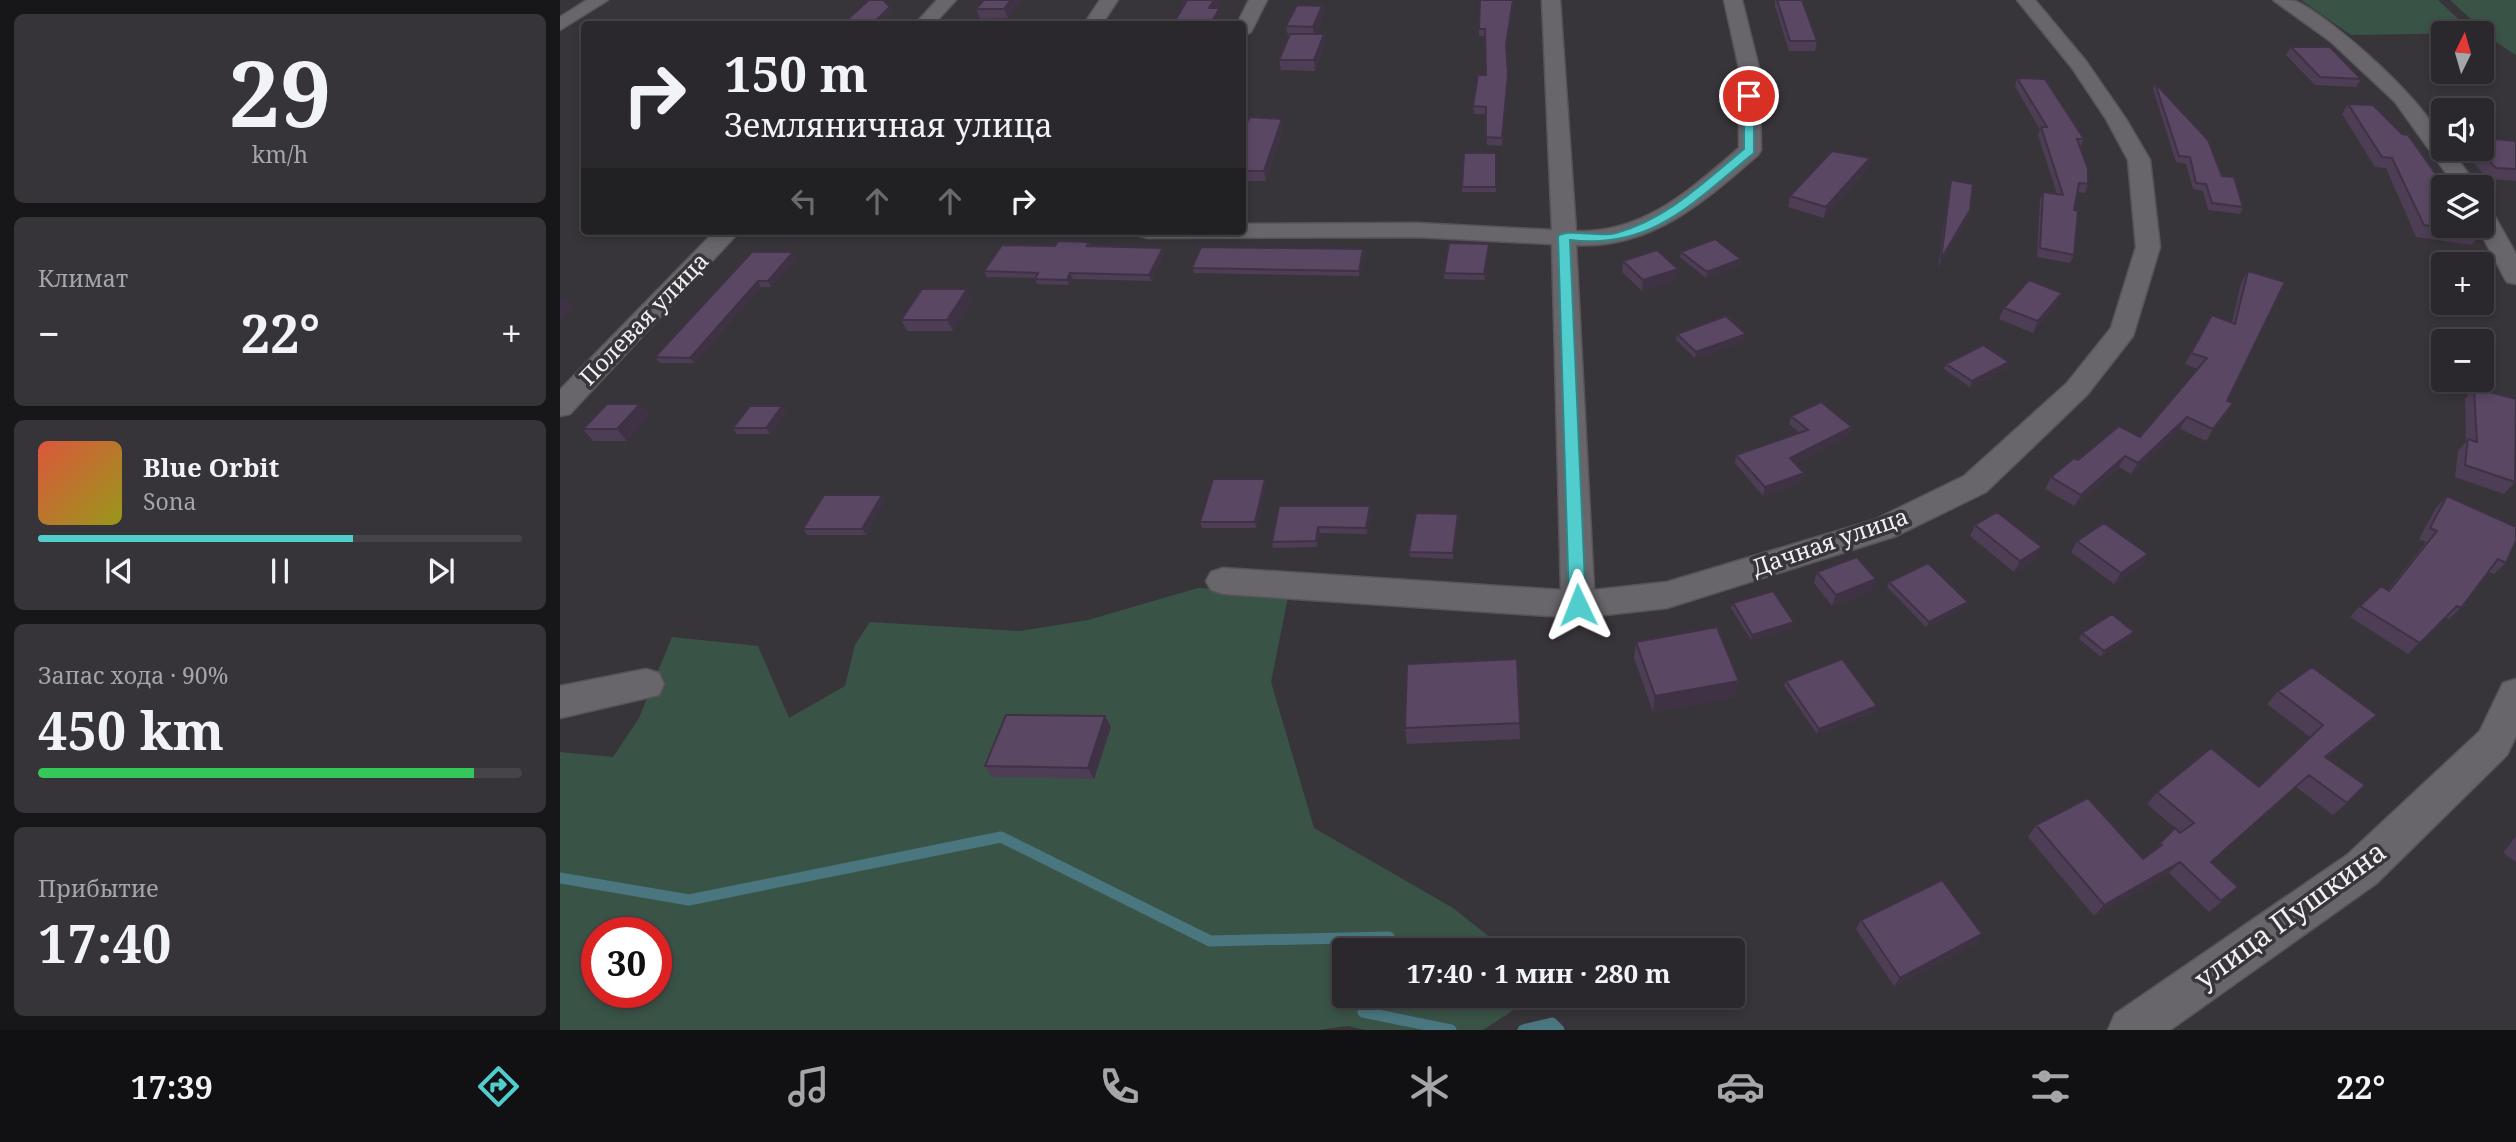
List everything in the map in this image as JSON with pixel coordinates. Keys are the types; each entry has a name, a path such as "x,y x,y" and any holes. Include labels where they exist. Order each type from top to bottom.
{"street":[{"path":"560,25 599,0"},
{"path":"927,21 947,0"},
{"path":"1095,21 1109,0"},
{"path":"1246,24 1258,0"},
{"path":"1551,0 1564,236 1578,605"},
{"path":"1246,231 1417,230 1593,239 1617,237 1656,223 1670,216 1750,150 1749,68 1733,0"},
{"name":"Дачная улица","path":"1223,581 1578,605 1667,595 1885,528 1975,484 2077,389 2124,330 2148,247 2139,160 2116,119 2079,65 2026,0"},
{"path":"2282,0 2337,37 2402,98 2458,175"},
{"name":"Полевая улица","path":"560,407 724,235"},
{"path":"2494,236 2516,277"},
{"path":"560,702 646,684"},
{"name":"улица Пушкина","path":"2131,1030 2362,869 2494,743 2513,710"}],"green space":[{"path":"2301,0 2438,0 2460,21 2431,21 2431,34 2351,35"},
{"path":"2450,0 2516,0 2516,55 2494,40 2494,21 2473,21"},
{"path":"1198,588 1289,592 1271,682 1314,828 1453,908 1491,938 1332,938 1332,1008 1517,1008 1483,1030 1365,1030 1348,1026 1318,1030 560,1030 560,752 613,757 639,718 672,637 758,646 789,718 845,686 855,645 870,622 1020,631 1088,620"}],"building":[{"path":"869,0 883,0 890,7 875,21 842,21 849,18"},
{"path":"984,0 1011,0 1004,9 976,9"},
{"path":"1214,0 1209,8 1220,8 1212,21 1175,21 1186,2 1182,2"},
{"path":"1480,0 1513,0 1506,45 1508,75 1502,138 1486,137 1486,107 1473,106 1478,75 1486,75 1485,29 1479,29"},
{"path":"1777,0 1802,0 1817,41 1790,41"},
{"path":"1297,5 1322,6 1313,27 1286,26"},
{"path":"1290,34 1324,34 1314,60 1279,60"},
{"path":"2291,47 2330,47 2361,79 2320,77"},
{"path":"2017,78 2045,79 2084,139 2077,139 2088,169 2088,184 2079,183 2074,210 2078,211 2074,255 2040,248 2043,192 2063,195 2041,127 2047,127"},
{"path":"2155,83 2208,140 2222,176 2234,177 2243,207 2212,203 2206,184 2196,183 2190,157 2179,156"},
{"path":"2348,104 2373,105 2402,134 2408,135 2436,175 2431,175 2431,226 2424,225 2392,158 2382,157"},
{"path":"1250,117 1282,119 1264,171 1246,171 1246,124"},
{"path":"2494,139 2516,141 2516,169 2496,168 2489,161 2494,161"},
{"path":"1832,151 1870,158 1826,207 1790,196"},
{"path":"1464,153 1496,153 1496,187 1462,187"},
{"path":"1951,180 1973,184 1970,210 1941,259"},
{"path":"1715,239 1741,259 1707,272 1681,252"},
{"path":"1058,241 1089,242 1087,246 1163,248 1149,275 1070,273 1067,280 1035,279 1038,273 984,271 1002,245 1055,246"},
{"path":"1449,243 1489,244 1484,274 1444,273"},
{"path":"1201,247 1363,249 1359,271 1192,268"},
{"path":"1657,250 1678,269 1643,280 1623,261"},
{"path":"752,252 793,252 768,281 758,281 690,358 655,357"},
{"path":"2248,271 2285,282 2227,401 2233,403 2213,429 2187,417 2138,463 2125,456 2081,495 2051,477 2074,458 2078,460 2119,426 2140,437 2207,358 2191,353 2212,315 2235,324"},
{"path":"2029,280 2062,293 2038,321 2004,308"},
{"path":"922,289 967,289 947,320 901,320"},
{"path":"1726,316 1746,334 1696,352 1677,334"},
{"path":"1983,345 2009,362 1972,381 1946,364"},
{"path":"2474,392 2489,392 2516,399 2515,482 2465,465 2468,439 2477,442"},
{"path":"1821,402 1852,427 1790,458 1804,473 1765,487 1736,455 1808,430 1791,416"},
{"path":"607,404 640,404 617,429 583,429"},
{"path":"750,406 782,406 766,428 733,428"},
{"path":"1213,479 1265,479 1255,522 1200,522"},
{"path":"824,495 882,495 862,529 803,529"},
{"path":"2447,496 2516,527 2516,541 2506,563 2498,559 2461,608 2457,606 2420,643 2360,606 2381,586 2389,591 2437,531 2430,528"},
{"path":"1279,506 1370,506 1366,528 1318,527 1316,541 1272,542"},
{"path":"1997,512 2042,547 2020,561 1975,525"},
{"path":"1416,513 1458,514 1453,553 1409,552"},
{"path":"2104,523 2148,554 2121,573 2077,541"},
{"path":"1857,557 1876,579 1836,595 1817,572"},
{"path":"1928,563 1968,602 1929,622 1889,582"},
{"path":"1773,591 1794,622 1752,635 1733,603"},
{"path":"2112,614 2134,632 2104,651 2082,633"},
{"path":"1717,627 1739,681 1655,696 1636,642"},
{"path":"1517,659 1520,723 1405,728 1407,664"},
{"path":"1842,659 1877,706 1819,729 1786,681"},
{"path":"2312,667 2377,715 2325,757 2365,785 2347,803 2309,775 2211,862 2238,887 2221,901 2180,862 2104,905 2036,825 2088,798 2143,859 2162,845 2160,843 2175,828 2180,833 2194,823 2157,792 2211,748 2259,787 2323,725 2278,691"},
{"path":"1006,715 1105,716 1088,768 985,766"},
{"path":"1942,880 1982,934 1900,978 1861,920"}],"waterway":[{"path":"560,878 689,900 1001,837 1210,941 1332,938"},
{"path":"1344,938 1389,938"},
{"path":"1364,1008 1363,1012 1451,1030"},
{"path":"1523,1030 1552,1023 1559,1030"}],"route":[{"path":"1578,605 1564,236 1593,239 1617,237 1670,216 1750,150 1749,96"}]}
